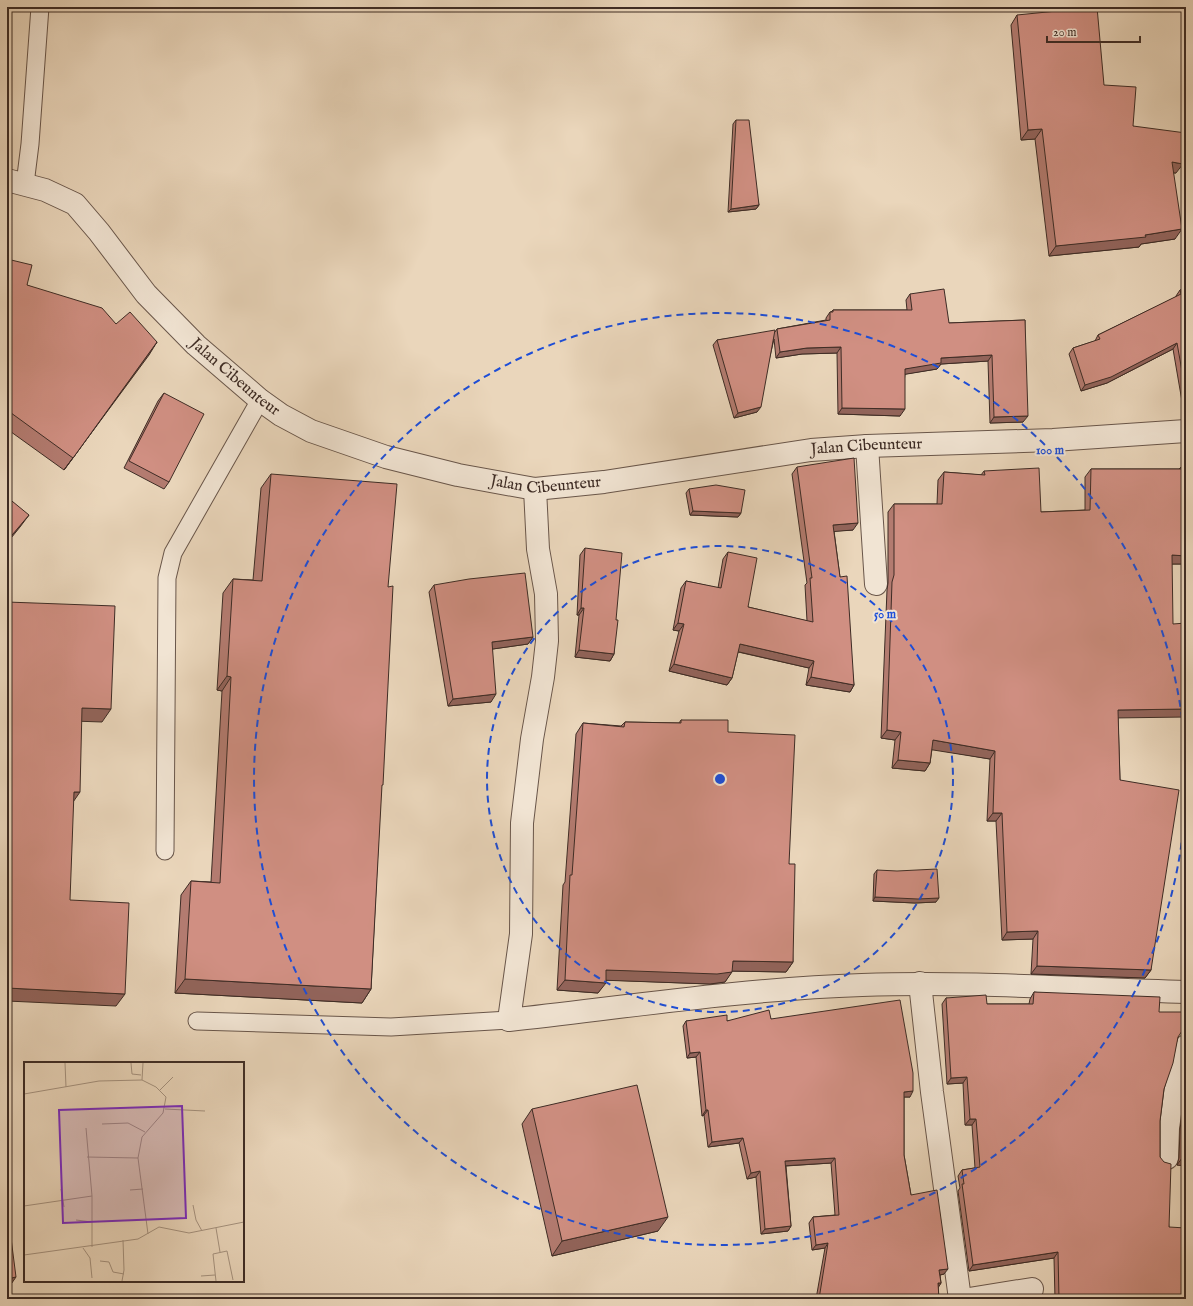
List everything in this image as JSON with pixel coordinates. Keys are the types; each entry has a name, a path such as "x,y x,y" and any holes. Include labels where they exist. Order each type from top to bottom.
{"street":[{"name":"Jalan Cibeunteur","path":"16,182 45,190 74,204 99,232 146,294 196,344 260,400 281,415 311,430 386,457 458,475 535,489 604,482 811,450 868,446 1053,440 1186,431"},
{"path":"868,446 876,584"},
{"path":"535,489 538,549 546,594 547,641 543,677 532,739 522,823 521,934 509,1020 795,988 920,983 1186,992"},
{"path":"920,983 932,1092 960,1299"},
{"path":"1167,1158 1168,1128 1172,1099 1181,1072 1186,1046"},
{"path":"969,1299 1032,1289"}],"lane":[{"path":"16,182 30,144 40,7"},
{"path":"165,851 167,578 177,546 260,400"},
{"path":"196,1021 391,1027 509,1020"}],"building":[{"path":"1097,7 1104,85 1136,87 1133,126 1186,133 1183,164 1172,162 1182,229 1145,235 1146,237 1056,246 1042,129 1028,130 1017,15"},
{"path":"736,120 749,120 759,205 731,209"},
{"path":"7,259 32,265 27,285 102,308 116,324 130,312 157,342 73,458 7,410"},
{"path":"1186,288 1186,394 1177,343 1111,377 1085,385 1073,348 1100,339 1098,335 1181,294 1180,290"},
{"path":"944,289 949,323 1025,320 1028,416 994,417 992,355 941,358 941,363 905,369 905,409 842,408 841,347 807,348 780,352 777,329 830,320 830,312 833,312 833,310 912,310 910,294"},
{"path":"775,330 761,407 738,413 717,340"},
{"path":"164,393 204,414 169,482 129,461"},
{"path":"854,458 858,523 833,525 840,577 847,576 854,685 811,677 814,661 740,644 732,678 674,664 684,624 678,623 686,581 721,588 728,552 757,558 748,607 813,622 810,578 812,578 797,467"},
{"path":"1181,467 1186,467 1186,556 1172,555 1173,624 1186,623 1186,709 1118,710 1120,780 1179,790 1151,970 1037,966 1038,931 1007,932 1002,813 993,813 995,751 933,740 930,763 898,760 901,732 887,730 892,582 894,575 894,504 942,504 944,472 985,475 984,471 1039,468 1041,512 1090,510 1091,469 1181,469"},
{"path":"271,474 397,484 388,587 393,586 371,989 185,979 191,881 220,883 231,677 227,676 233,579 262,581"},
{"path":"716,485 745,490 741,513 693,511 689,489"},
{"path":"7,497 29,515 7,541"},
{"path":"585,548 622,553 616,620 618,620 614,654 579,650 584,608 581,608"},
{"path":"525,573 533,637 492,642 496,694 453,699 434,585 469,579"},
{"path":"7,602 115,606 111,709 82,708 80,792 74,792 70,900 129,903 125,994 7,988"},
{"path":"681,720 728,720 728,732 795,735 789,864 795,864 793,962 733,961 732,972 717,974 606,970 606,983 565,980 570,875 572,875 583,723 624,727 625,722 681,723"},
{"path":"937,869 939,898 918,899 875,897 877,870 897,871"},
{"path":"1034,992 1160,997 1159,1012 1182,1012 1182,1031 1178,1037 1173,1063 1164,1089 1160,1121 1160,1157 1164,1162 1171,1164 1169,1227 1186,1228 1186,1299 1059,1299 1058,1252 973,1265 962,1184 964,1184 962,1170 980,1167 976,1119 970,1119 967,1077 951,1078 946,998 986,995 987,1004 1033,1004"},
{"path":"900,1000 913,1073 913,1091 904,1092 904,1155 911,1195 937,1190 948,1269 939,1270 941,1283 938,1283 939,1299 819,1299 828,1243 816,1245 813,1217 839,1215 835,1158 785,1161 791,1226 765,1229 760,1171 751,1173 743,1138 712,1142 708,1110 706,1110 700,1052 690,1053 686,1021 727,1015 727,1021 769,1010 771,1019"},
{"path":"637,1085 668,1217 562,1241 532,1109"},
{"path":"1186,1120 1186,1158 1182,1158 1185,1151"},
{"path":"7,1207 16,1277 7,1279"}]}
